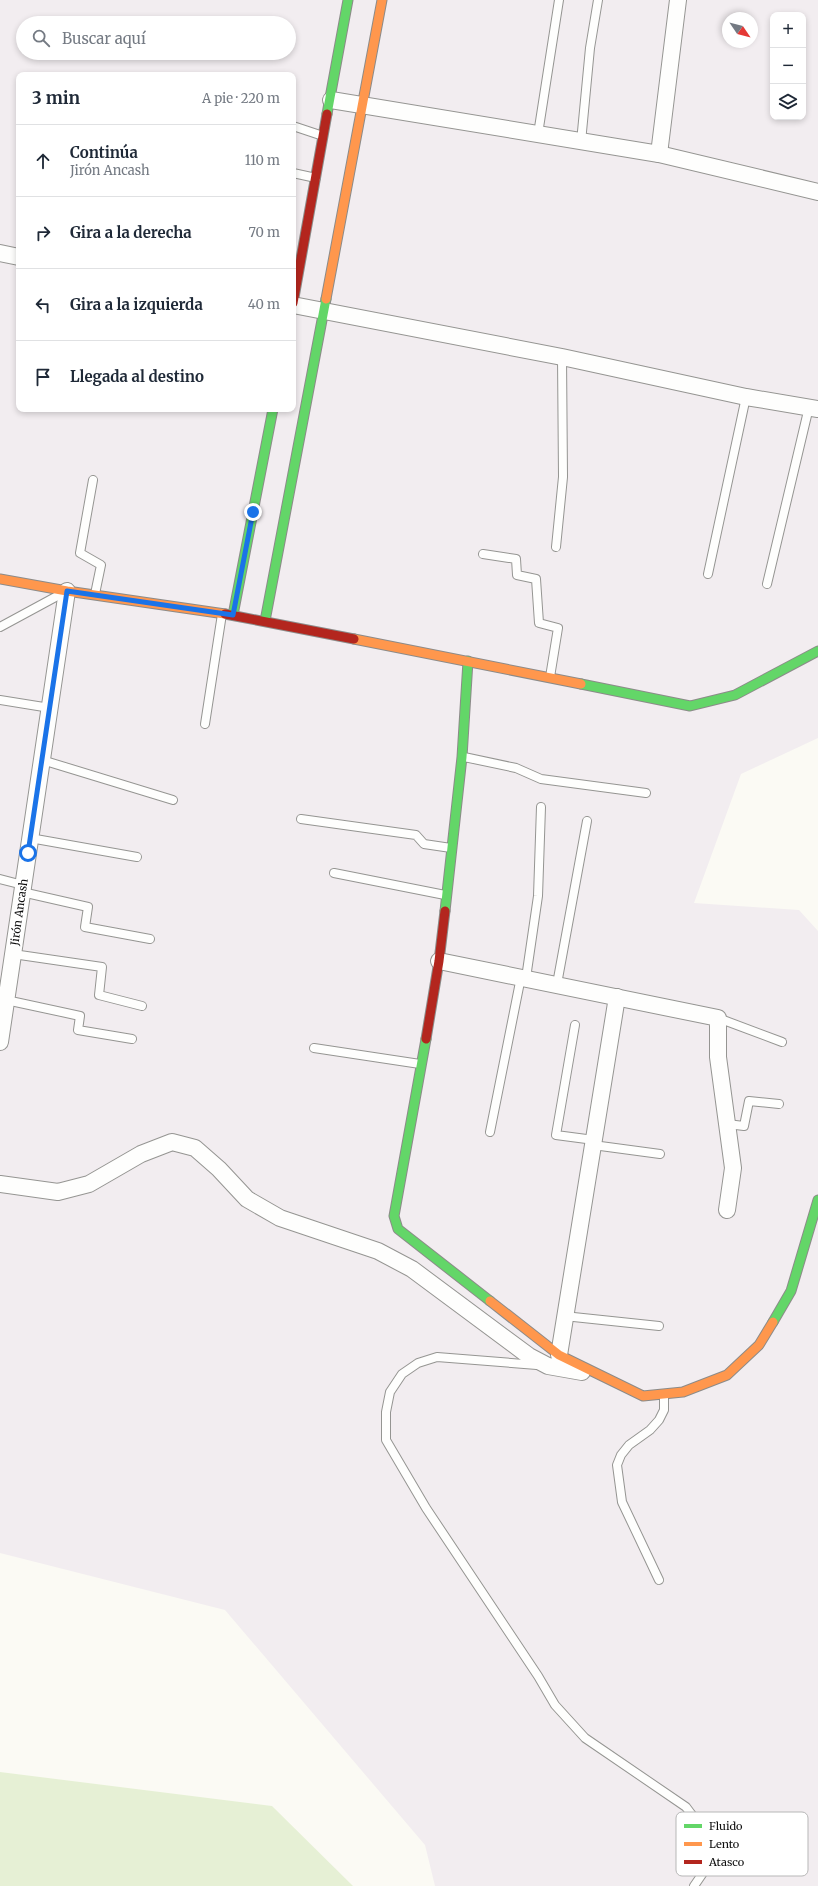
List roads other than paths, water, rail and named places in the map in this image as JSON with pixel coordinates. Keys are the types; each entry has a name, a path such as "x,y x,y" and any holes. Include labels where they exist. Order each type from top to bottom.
{"street":[{"path":"296,288 331,100 346,0"},
{"path":"265,621 382,0"},
{"path":"659,154 678,0"},
{"path":"331,100 659,154 818,192"},
{"path":"0,253 16,256"},
{"path":"296,305 562,357 746,397 813,408"},
{"path":"233,615 272,412"},
{"path":"0,579 67,591 233,615 690,706 735,695 818,651"},
{"name":"Jirón Ancash","path":"0,1042 67,591"},
{"path":"468,661 462,757 439,961 422,1065 394,1216 398,1229 553,1361"},
{"path":"439,961 718,1018 718,1057 733,1168 727,1210"},
{"path":"553,1361 564,1316 617,997"},
{"path":"0,1184 58,1192 89,1184 141,1154 172,1142 195,1148 219,1169 247,1199 280,1218 378,1251 412,1269 529,1356 553,1361 599,1375 643,1396 683,1392 727,1375 759,1345 791,1291 817,1208 818,1200"}],"lane":[{"path":"538,134 559,0"},
{"path":"580,142 590,48 598,0"},
{"path":"296,127 324,136"},
{"path":"296,174 316,178"},
{"path":"556,547 563,477 562,357"},
{"path":"708,574 746,397"},
{"path":"767,584 813,408"},
{"path":"93,480 80,553 101,565 95,595"},
{"path":"483,554 516,558 517,575 536,579 539,624 558,628 550,678"},
{"path":"0,627 67,591"},
{"path":"205,724 222,613"},
{"path":"0,700 50,708"},
{"path":"462,757 516,768 540,780 646,794"},
{"path":"42,760 173,800"},
{"path":"490,1132 523,978 538,896 541,807"},
{"path":"301,819 416,835 424,844 452,848"},
{"path":"557,984 569,909 587,821"},
{"path":"30,838 137,857"},
{"path":"334,873 446,895"},
{"path":"0,879 23,888 88,907 85,928 150,939"},
{"path":"13,954 102,966 99,995 142,1006"},
{"path":"6,1000 80,1016 78,1030 132,1039"},
{"path":"718,1018 782,1042"},
{"path":"575,1025 556,1135 593,1143 660,1154"},
{"path":"314,1048 422,1065"},
{"path":"726,1124 744,1126 749,1101 778,1104"},
{"path":"564,1316 659,1326"},
{"path":"553,1361 436,1357 418,1363 402,1374 390,1392 386,1412 386,1440 426,1508 538,1676 555,1705 585,1738 686,1807 690,1812"},
{"path":"659,1580 622,1502 617,1465 621,1455 629,1445 650,1430 659,1420 664,1410 664,1394"},
{"path":"694,1886 701,1876"}]}
